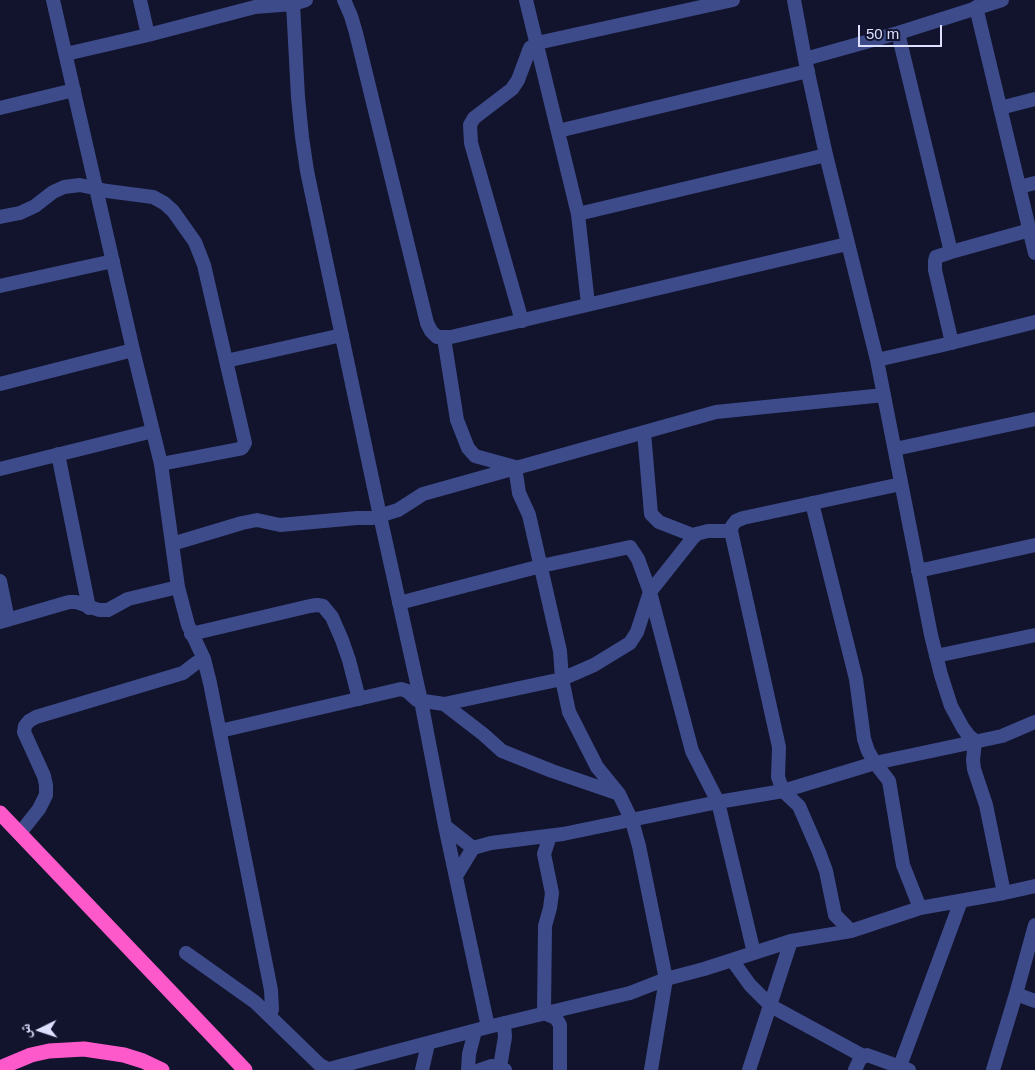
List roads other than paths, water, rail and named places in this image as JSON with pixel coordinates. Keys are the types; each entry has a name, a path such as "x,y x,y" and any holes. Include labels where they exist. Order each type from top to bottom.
{"highway":[{"path":"0,813 245,1070"},
{"path":"0,1068 30,1055 49,1051 84,1049 124,1055 162,1070"}],"street":[{"path":"53,0 161,464 178,587 191,634 204,659 220,731 271,990 272,1008 270,1016"},
{"path":"140,0 148,36"},
{"path":"344,0 351,16 358,43 427,323 430,331 437,336 444,338 522,321 848,244"},
{"path":"526,0 578,214 588,304"},
{"path":"522,321 469,134 470,125 474,118 512,89 518,80 530,48 537,43 733,0"},
{"path":"794,0 826,154 884,395 936,656 951,706 968,736 975,741"},
{"path":"558,131 807,65 898,33 1002,0"},
{"path":"66,54 148,36 250,3 299,2 298,97 302,137 315,212 421,701 456,876 481,1029 469,1054 468,1070"},
{"path":"976,7 1035,253"},
{"path":"898,33 950,252"},
{"path":"0,108 74,90"},
{"path":"1000,108 1035,99"},
{"path":"578,214 826,154"},
{"path":"1019,187 1035,183"},
{"path":"0,217 20,213 35,206 53,192 64,187 80,185 153,197 164,203 178,218 195,242 201,253 245,438 245,446 239,449 161,464"},
{"path":"952,343 934,265 936,257 1030,230"},
{"path":"0,286 113,261"},
{"path":"876,360 1035,322"},
{"path":"226,361 342,335"},
{"path":"444,338 456,420 468,448 475,456 515,467"},
{"path":"0,384 133,350"},
{"path":"172,544 258,520 280,525 372,518 398,510 422,494 716,412 884,395"},
{"path":"895,449 1035,419"},
{"path":"0,469 153,431"},
{"path":"644,432 651,514 659,522 695,536"},
{"path":"58,454 89,608"},
{"path":"515,467 519,493 530,515 560,651 562,679 569,712 597,767 619,794 632,820 639,846 666,979 650,1070"},
{"path":"851,931 835,915 823,863 800,806 783,790 778,777 779,747 732,526 736,521 743,518 901,484"},
{"path":"812,503 856,679 864,738 868,751 889,781 903,864 920,908"},
{"path":"220,731 401,689 421,701 444,704 562,679 594,665 630,643 637,632 650,592 695,536 708,531 732,532"},
{"path":"918,571 1035,545"},
{"path":"399,603 541,566 630,547 638,559 650,592 692,751 718,802 754,953"},
{"path":"0,581 4,621 69,602 76,602 89,608 108,610 128,600 178,587"},
{"path":"191,634 310,606 323,606 332,618 344,646 359,699"},
{"path":"936,656 1035,635"},
{"path":"20,833 39,809 46,795 44,776 24,732 25,726 29,721 36,717 183,673 204,659"},
{"path":"444,704 502,751 552,771 619,794"},
{"path":"456,876 473,848 491,843 550,836 783,790 875,763 1002,736 1035,722"},
{"path":"975,741 974,769 986,805 1004,893"},
{"path":"445,826 473,848"},
{"path":"544,1013 545,926 552,893 544,854 550,836"},
{"path":"186,953 246,995 320,1065 329,1069 630,992 666,979 791,941 851,931 920,908 1035,886"},
{"path":"732,960 750,985 771,1006 863,1056 872,1056 905,1068 961,901"},
{"path":"993,1070 1035,925"},
{"path":"750,1070 791,941"},
{"path":"1016,994 1035,1001"},
{"path":"544,1013 556,1018 560,1025 560,1070"},
{"path":"480,1070 492,1066 502,1069 506,1037 504,1023"},
{"path":"422,1070 428,1044"},
{"path":"855,1070 863,1056"}]}
